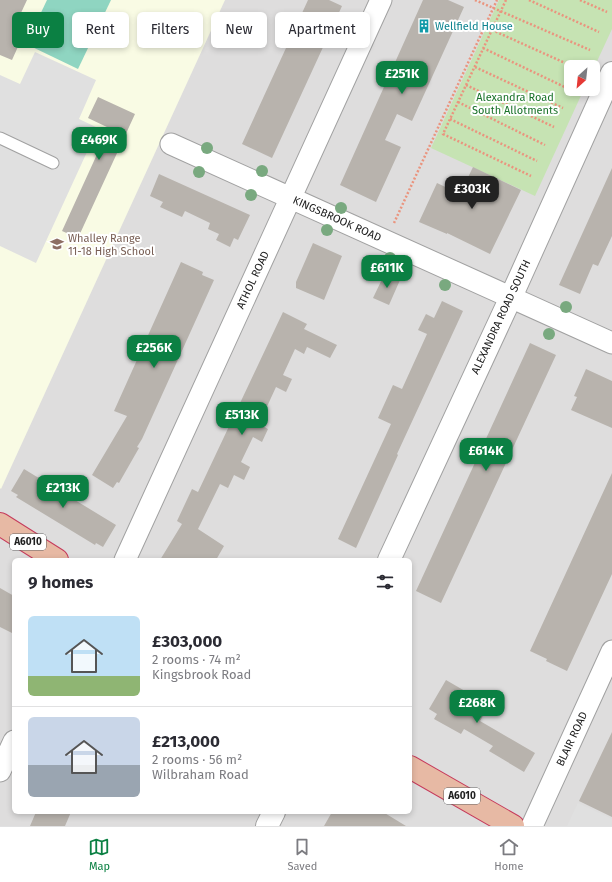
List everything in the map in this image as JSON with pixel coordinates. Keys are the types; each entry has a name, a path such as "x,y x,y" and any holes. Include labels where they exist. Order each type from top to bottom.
{"highway":[{"name":"A6010","path":"0,524 54,558"},
{"name":"A6010","path":"412,767 513,826"}],"street":[{"name":"ATHOL ROAD","path":"126,558 381,0"},
{"name":"ALEXANDRA ROAD SOUTH","path":"391,558 612,73"},
{"name":"KINGSBROOK ROAD","path":"171,144 612,343"},
{"name":"BLAIR ROAD","path":"532,826 612,651"},
{"path":"0,771 12,744"},
{"path":"267,826 273,814"}],"lane":[{"path":"0,138 53,163"}],"path":[{"path":"475,0 590,50"},
{"path":"386,241 497,0"},
{"path":"506,0 443,134 531,176"},
{"path":"529,0 599,32"},
{"path":"580,0 607,12"},
{"path":"492,30 564,62"},
{"path":"483,48 564,87"},
{"path":"475,67 563,108"},
{"path":"466,85 554,128"},
{"path":"458,102 546,145"},
{"path":"450,119 537,161"}],"shaded area":[{"path":"0,0 612,0 612,826 0,826"},
{"name":"Whalley Range 11-18 High School","path":"0,0 225,0 220,12 211,12 211,31 1,489"},
{"path":"35,52 96,80 79,119 98,128 36,263 0,246 0,75 20,84"},
{"path":"578,803 612,819 612,826 567,826"}],"green space":[{"path":"47,0 111,0 105,12 72,12 72,48 88,48 78,69 34,48 64,48 64,12 41,12"},
{"name":"Alexandra Road South Allotments","path":"499,0 612,0 612,29 598,60 564,60 564,96 581,96 535,196 431,148"}],"building":[{"path":"0,0 27,0 21,12 12,12 12,48 17,48 12,60 0,55"},
{"path":"308,0 329,0 342,6 339,12 302,12"},
{"path":"423,0 448,0 464,7 412,121 397,114 385,140 401,147 376,202 340,185"},
{"path":"286,48 323,48 272,158 242,144"},
{"path":"98,97 135,114 78,238 62,231 109,128 88,118"},
{"path":"473,167 521,190 490,254 447,233 419,222 437,183 460,194"},
{"path":"612,168 612,236 598,266 593,264 580,294 559,285"},
{"path":"159,174 250,215 238,240 234,238 230,247 216,240 219,234 208,229 210,223 185,211 182,217 160,207 163,202 150,196"},
{"path":"313,243 342,256 324,300 296,288 296,282"},
{"path":"181,262 203,272 202,275 214,280 137,447 139,448 119,483 117,482 113,488 92,475 127,416 114,411"},
{"path":"385,273 400,280 389,305 373,298"},
{"path":"442,301 463,311 397,454 398,455 356,548 338,539 391,424 378,418 393,385 402,389 427,334 418,330 426,314 434,318"},
{"path":"283,312 307,324 304,329 337,345 330,358 307,347 304,354 295,349 283,375 292,379 286,392 276,387 259,424 268,429 262,442 253,437 241,462 250,467 244,480 234,475 228,488 220,484 198,529 224,546 217,558 161,558 182,524 177,521 192,489 198,492"},
{"path":"530,343 556,355 441,603 416,591"},
{"path":"586,369 612,381 612,428 571,410 577,397 574,396"},
{"path":"24,469 116,525 103,547 96,543 95,545 16,497 18,495 11,491"},
{"path":"612,473 612,574 567,671 530,651"},
{"path":"0,588 12,595 12,633 0,627"},
{"path":"446,680 489,705 480,721 535,753 524,772 489,751 493,746 464,729 461,734 434,719 437,714 429,709"},
{"path":"612,732 612,817 579,801"},
{"path":"35,814 70,814 65,826 30,826"},
{"path":"331,814 386,814 406,826 324,826"}],"place":[{"name":"Wellfield House","path":"424,26"},
{"name":"Whalley Range 11-18 High School","path":"57,244"}]}
